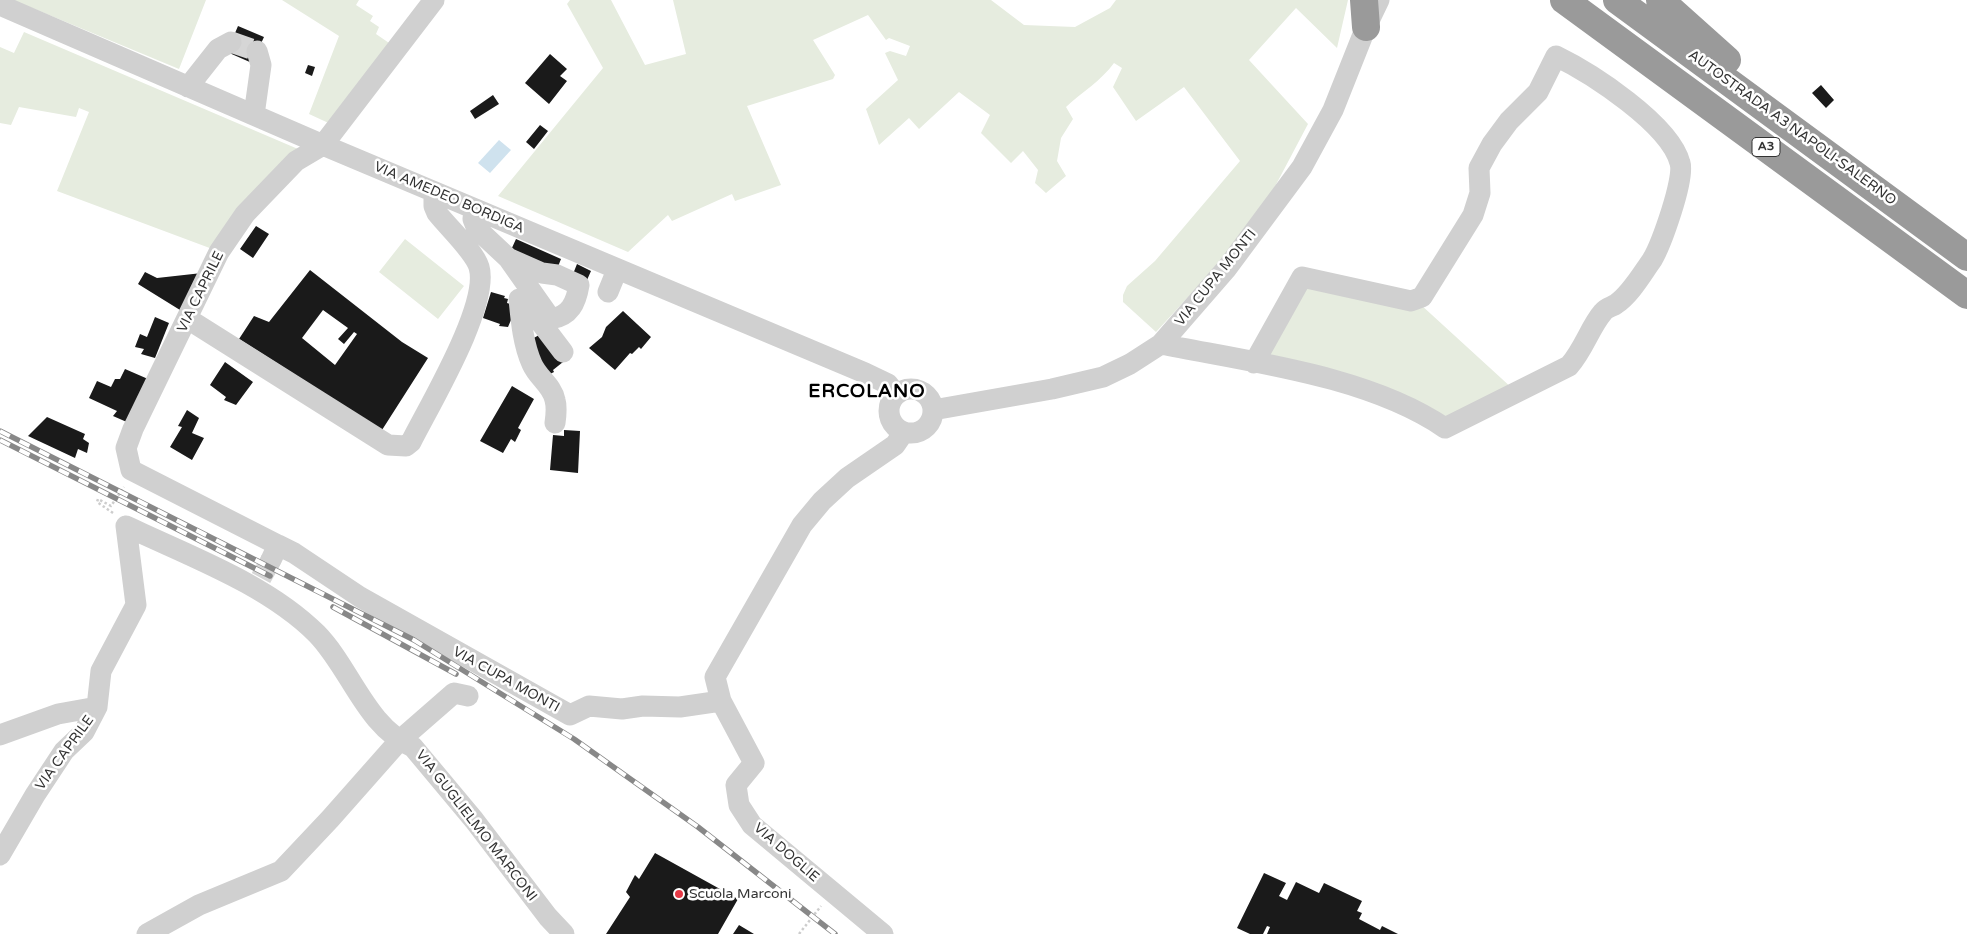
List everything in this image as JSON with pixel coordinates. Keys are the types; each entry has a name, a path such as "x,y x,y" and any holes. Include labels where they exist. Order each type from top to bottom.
{"highway":[{"path":"1364,0 1366,28"},
{"name":"A3","path":"1564,0 1967,295"},
{"name":"AUTOSTRADA A3 NAPOLI-SALERNO","path":"1617,0 1967,257"},
{"path":"1660,0 1714,51 1828,138 1884,195"}],"street":[{"name":"VIA CAPRILE","path":"267,568 131,470 126,448 133,429 219,252 245,214 296,161 323,145 434,0"},
{"name":"VIA CUPA MONTI","path":"934,410 1052,389 1103,377 1130,364 1161,344 1227,268 1302,167 1333,110 1379,0"},
{"name":"VIA AMEDEO BORDIGA","path":"0,6 617,270 865,373 888,384 896,394"},
{"path":"188,87 218,49 231,42"},
{"path":"254,115 261,65 257,51"},
{"path":"1161,344 1254,363 1373,391 1445,428 1569,366 1581,353 1603,312 1616,304 1653,258 1661,242 1674,199 1681,164 1673,148 1656,127 1636,109 1574,65 1556,56 1538,92 1510,121 1483,160 1479,168 1478,203 1473,216 1422,297 1411,301 1302,277 1254,363"},
{"path":"440,194 459,222 490,253 519,298 531,310 563,352"},
{"path":"188,319 388,445 406,446 411,442 467,331 480,279 477,261 437,213 434,206 440,194"},
{"path":"474,209 473,220 477,229 508,258"},
{"path":"608,292 617,270"},
{"path":"519,298 523,331 532,365 540,378 550,388 556,401 556,423"},
{"path":"910,388 918,389 931,400 934,410 928,425 921,431 904,432 890,421 888,412 889,404 896,394 910,388"},
{"path":"721,701 715,676 802,525 822,500 846,478 895,444 904,432"},
{"name":"VIA CAPRILE","path":"0,855 34,795 64,751 84,732 97,707 101,672 136,605 126,526 267,568"},
{"name":"VIA CUPA MONTI","path":"267,568 294,553 360,597 570,715 589,706 622,709 643,706 680,707 721,701"},
{"path":"267,568 297,617 318,635 382,727 399,741 454,694 468,696"},
{"name":"VIA DOGLIE","path":"721,701 754,763 736,785 739,805 752,825 883,934"},
{"path":"0,735 58,714 97,707"},
{"name":"VIA GUGLIELMO MARCONI","path":"147,934 199,905 281,871 399,741 413,747 474,820 548,918 564,934"}],"path":[{"path":"110,507 122,486"},
{"path":"98,499 110,507 97,502 98,499"},
{"path":"799,934 832,892"}],"shaded area":[{"path":"13,0 206,0 179,69"},
{"path":"282,0 359,0 356,5 373,16 370,21 379,27 376,34 392,45 335,126 309,114 339,36"},
{"path":"570,0 611,0 645,65 686,54 673,0 991,0 1024,25 1075,27 1110,8 1116,0 1348,0 1337,48 1296,8 1249,60 1308,124 1261,213 1232,249 1156,332 1123,302 1123,295 1127,286 1155,261 1240,161 1184,87 1136,121 1113,87 1122,68 1114,63 1097,81 1066,107 1073,119 1061,138 1057,161 1066,176 1046,193 1035,183 1038,170 1023,151 1011,163 981,133 990,115 959,92 919,129 909,118 879,145 866,109 898,80 885,53 890,51 906,56 910,46 889,38 886,40 868,15 813,40 835,75 833,79 747,106 781,185 735,201 732,194 672,221 668,215 628,252 498,196 603,68 567,4"},
{"path":"24,32 298,149 215,250 57,191 89,112 79,108 76,117 19,107 11,125 0,123 0,47 14,53"},
{"path":"405,239 464,286 438,319 379,272"},
{"path":"1306,285 1420,304 1513,389 1448,421 1264,354"}],"water":[{"path":"499,140 511,150 490,173 478,163"}],"building":[{"path":"238,26 264,37 252,63 227,52"},
{"path":"550,54 567,69 560,76 567,81 549,104 525,83"},
{"path":"308,65 315,67 312,76 305,73"},
{"path":"1821,85 1834,100 1826,108 1812,93"},
{"path":"493,95 499,104 475,119 470,111"},
{"path":"540,125 548,131 534,149 526,142"},
{"path":"256,226 269,234 253,258 240,249"},
{"path":"516,239 561,259 557,269 511,250"},
{"path":"577,264 591,271 587,280 573,274"},
{"path":"310,270 402,342 428,358 382,430 239,339 254,316 269,322","holes":["323,310 348,328 338,339 344,344 354,332 357,334 335,365 302,338"]},
{"path":"145,272 157,278 202,273 180,310 138,284"},
{"path":"491,292 505,296 504,298 508,299 507,303 517,306 508,327 499,326 500,324 483,318"},
{"path":"623,311 651,337 641,349 639,347 632,354 630,353 615,370 589,348 602,337 606,327"},
{"path":"155,317 169,323 155,358 141,354 144,349 135,347 140,334 147,337"},
{"path":"543,333 563,362 553,370 554,372 546,376 528,341"},
{"path":"225,362 253,382 236,405 224,400 226,397 210,385"},
{"path":"125,369 148,379 129,423 113,416 117,411 89,398 97,381 111,387 115,379 120,379"},
{"path":"512,386 534,399 518,428 521,430 515,442 511,439 503,453 480,441"},
{"path":"187,410 199,418 192,433 204,438 192,460 170,447 182,427 178,426"},
{"path":"47,417 85,434 83,439 89,443 87,453 78,449 75,458 28,436"},
{"path":"564,430 580,431 578,473 550,470 553,435 564,436"},
{"name":"Scuola Marconi","path":"655,853 738,899 718,934 606,934 630,897 626,892 635,875 639,879"},
{"path":"1264,873 1286,883 1279,896 1287,900 1296,882 1319,893 1324,883 1362,901 1357,911 1362,913 1359,919 1380,930 1382,926 1398,934 1267,934 1270,927 1267,926 1263,934 1250,934 1237,928"},
{"name":"Scuola Marconi","path":"739,925 754,934 733,934"}],"tunnel":[{"path":"231,42 257,51"},
{"path":"261,578 271,560"}],"railway":[{"path":"0,431 414,640 574,739 698,827 835,934"},
{"path":"0,440 270,576"},
{"path":"333,607 456,674"}],"place":[{"name":"Scuola Marconi","path":"679,894"}],"district":[{"name":"ERCOLANO","path":"867,392"}]}
